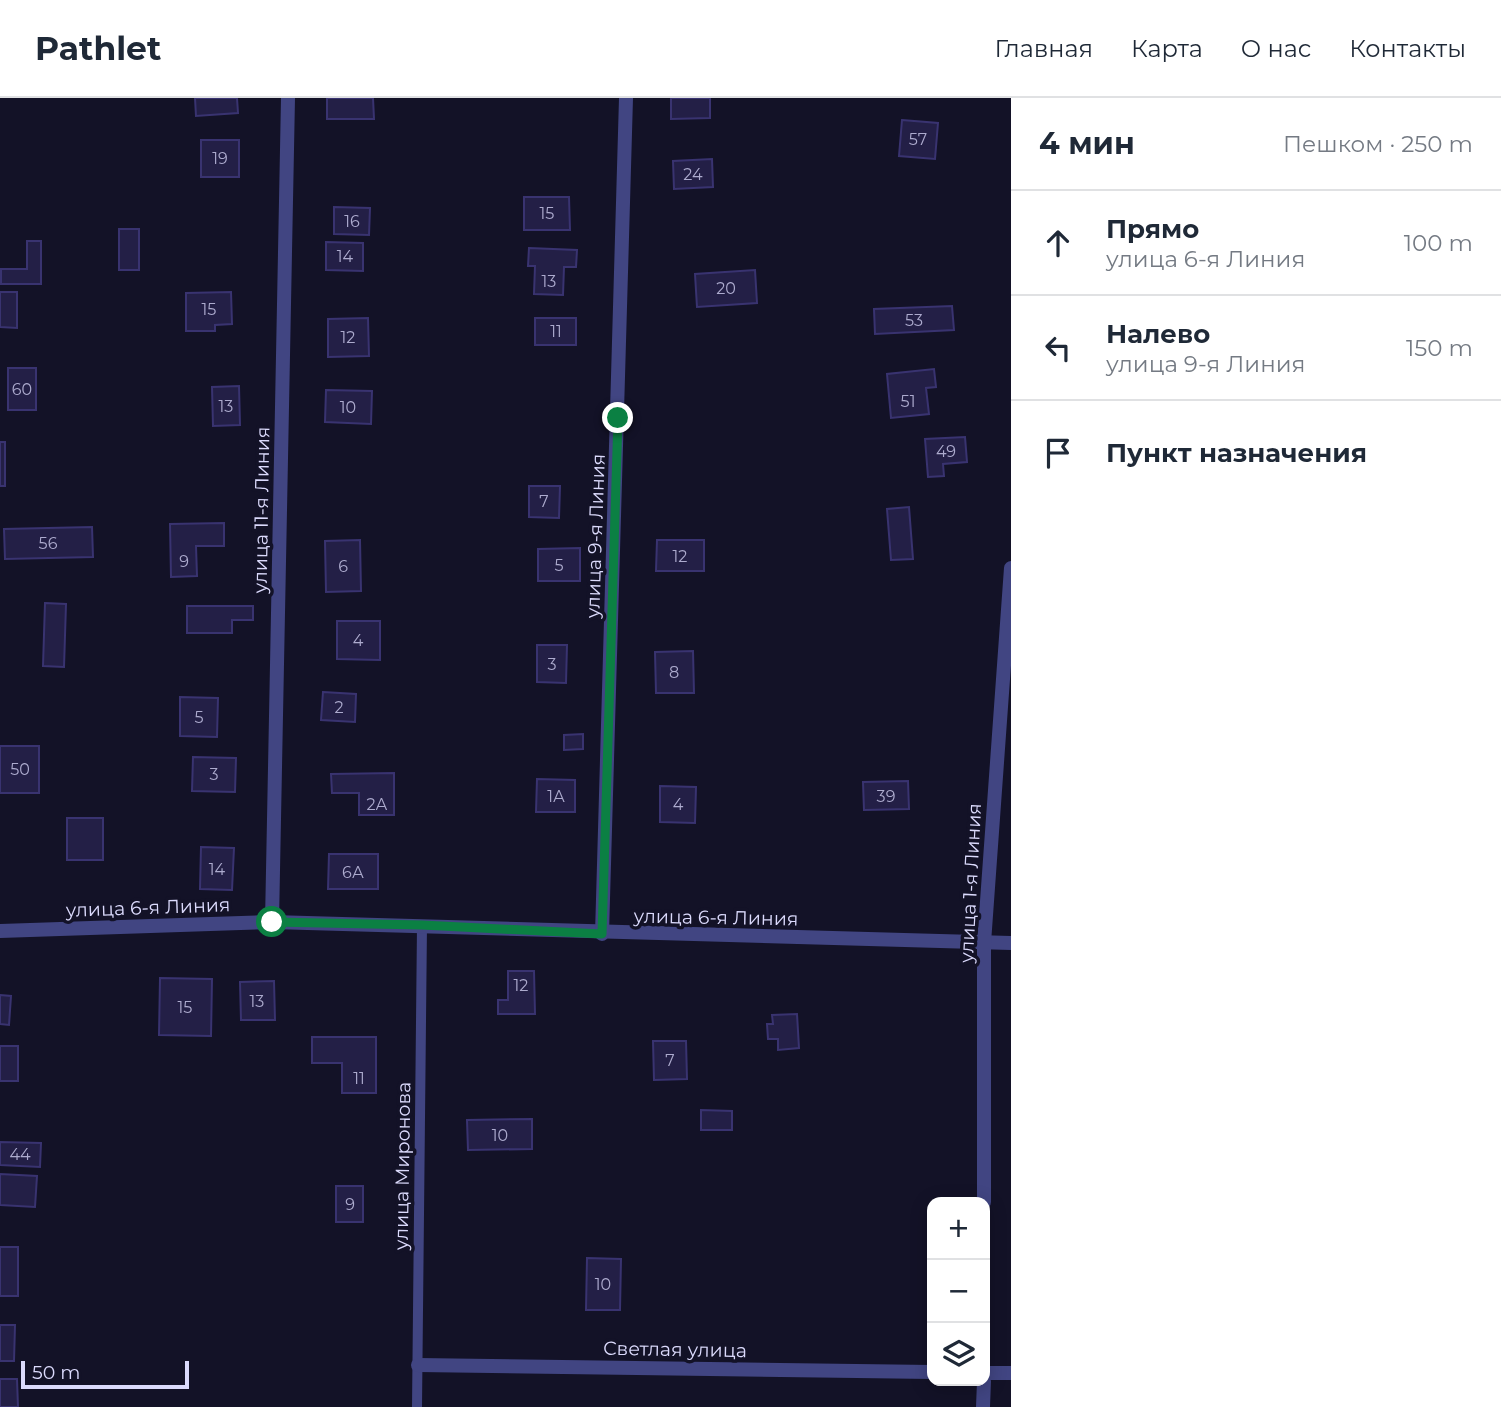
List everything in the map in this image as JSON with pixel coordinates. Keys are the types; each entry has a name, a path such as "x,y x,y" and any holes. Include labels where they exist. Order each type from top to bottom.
{"street":[{"name":"улица 11-я Линия","path":"272,922 288,98"},
{"name":"улица 9-я Линия","path":"602,934 626,98"},
{"name":"улица 1-я Линия","path":"984,1197 984,943 1011,568"},
{"name":"улица 6-я Линия","path":"0,931 272,922 422,925 602,934 1011,943"},
{"name":"Светлая улица","path":"418,1365 927,1372"},
{"path":"990,1373 1011,1373"},
{"path":"983,1407 984,1386"}],"lane":[{"name":"улица Миронова","path":"417,1407 422,925"}],"building":[{"path":"195,98 237,98 238,113 196,116"},
{"path":"327,98 373,98 374,119 327,119"},
{"path":"671,98 710,98 710,118 671,119"},
{"path":"902,120 938,123 935,159 899,156"},
{"path":"201,140 239,140 239,177 201,177"},
{"path":"712,159 713,187 674,189 673,161"},
{"path":"524,197 569,197 570,230 524,230"},
{"path":"334,207 370,208 369,235 334,234"},
{"path":"119,229 139,229 139,270 119,270"},
{"path":"27,241 41,241 41,284 1,284 1,269 27,269"},
{"path":"326,242 363,243 363,271 326,270"},
{"path":"529,248 577,250 576,267 564,267 563,295 534,294 535,266 528,266"},
{"path":"755,270 757,303 697,307 695,274"},
{"path":"0,292 17,292 17,328 0,327"},
{"path":"231,292 232,324 215,325 215,331 186,331 186,293"},
{"path":"952,306 954,330 875,334 874,309"},
{"path":"368,318 369,356 328,357 328,319"},
{"path":"535,318 576,318 576,345 535,345"},
{"path":"8,368 36,368 36,410 8,410"},
{"path":"934,369 936,387 926,388 929,414 891,418 887,374"},
{"path":"239,386 240,425 213,426 212,387"},
{"path":"326,390 372,391 371,424 325,422"},
{"path":"965,437 967,462 943,464 944,476 928,477 925,439"},
{"path":"0,442 5,442 5,486 0,486"},
{"path":"529,486 560,486 559,518 529,517"},
{"path":"909,507 913,559 891,560 887,509"},
{"path":"224,523 224,546 196,546 197,576 171,577 170,524"},
{"path":"92,527 93,557 5,559 4,529"},
{"path":"360,540 361,591 326,592 325,541"},
{"path":"657,540 704,540 704,571 656,571"},
{"path":"580,548 580,581 538,581 538,549"},
{"path":"45,603 66,604 64,667 43,666"},
{"path":"187,606 253,606 253,620 232,620 232,633 187,633"},
{"path":"337,621 380,621 380,660 337,659"},
{"path":"537,645 567,645 566,683 537,682"},
{"path":"693,651 694,693 656,693 655,652"},
{"path":"323,692 356,694 355,722 321,720"},
{"path":"180,697 218,698 217,737 180,736"},
{"path":"583,734 583,749 564,750 564,735"},
{"path":"0,746 39,746 39,793 0,793"},
{"path":"193,757 236,758 235,792 192,791"},
{"path":"394,773 394,815 359,815 359,793 332,793 331,774"},
{"path":"537,779 575,780 575,812 536,812"},
{"path":"908,781 909,809 864,810 863,782"},
{"path":"660,786 696,787 695,823 660,822"},
{"path":"67,818 103,818 103,860 67,860"},
{"path":"201,847 234,848 232,890 200,889"},
{"path":"329,854 378,854 378,889 328,889"},
{"path":"508,971 534,971 535,1014 498,1014 498,1000 508,1000"},
{"path":"160,978 212,979 211,1036 159,1035"},
{"path":"274,981 275,1020 241,1020 240,982"},
{"path":"0,995 11,996 9,1025 0,1024"},
{"path":"797,1014 799,1048 778,1050 778,1039 768,1039 767,1024 773,1024 772,1015"},
{"path":"312,1037 376,1037 376,1093 342,1093 342,1063 312,1063"},
{"path":"653,1041 686,1041 687,1079 654,1080"},
{"path":"0,1046 18,1046 18,1081 0,1081"},
{"path":"701,1110 732,1111 732,1130 701,1130"},
{"path":"532,1119 532,1149 468,1150 467,1120"},
{"path":"0,1142 41,1143 40,1167 0,1165"},
{"path":"0,1174 37,1176 35,1207 0,1205"},
{"path":"336,1186 363,1186 363,1222 336,1222"},
{"path":"0,1247 18,1247 18,1296 0,1296"},
{"path":"587,1258 621,1259 620,1310 586,1310"},
{"path":"0,1325 15,1325 14,1361 0,1361"},
{"path":"0,1379 17,1379 18,1407 0,1407"}],"route":[{"path":"272,922 422,925 602,934 618,418"}]}
